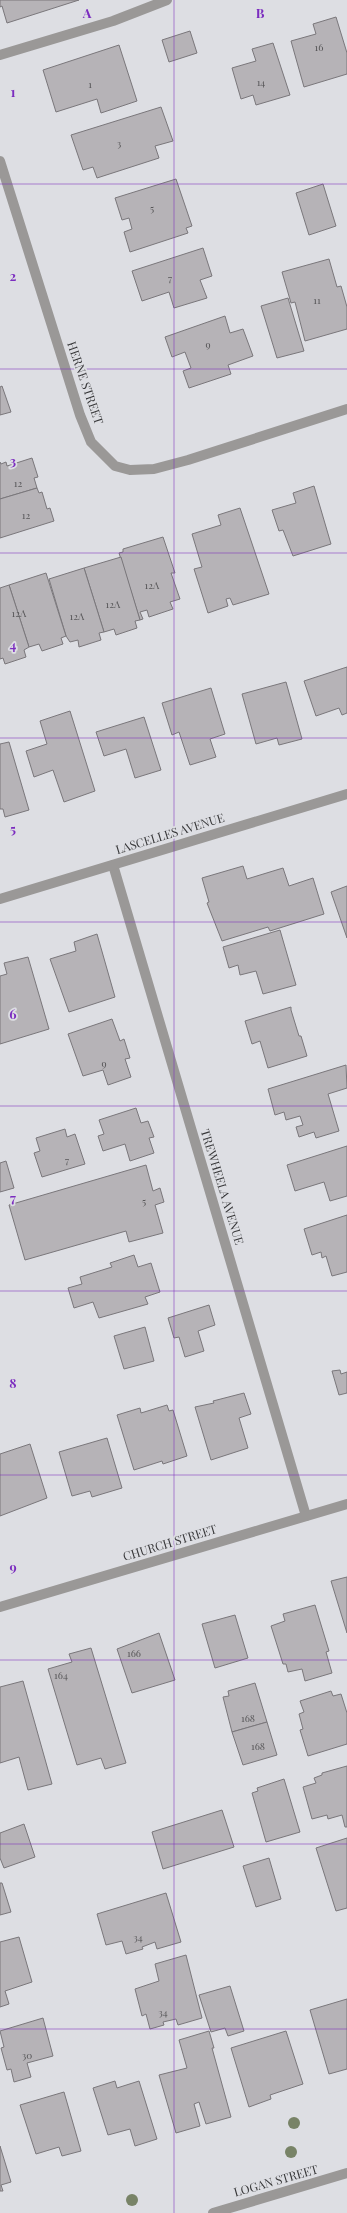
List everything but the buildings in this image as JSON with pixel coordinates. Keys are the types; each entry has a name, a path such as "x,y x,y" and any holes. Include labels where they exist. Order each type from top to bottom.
{"street":[{"path":"0,55 113,21 167,0"},
{"name":"HERNE STREET","path":"0,161 80,415 91,442 115,466 130,470 154,469 188,460 347,409"},
{"name":"LASCELLES AVENUE","path":"0,899 347,794"},
{"name":"TREWHEELA AVENUE","path":"113,865 306,1516"},
{"name":"CHURCH STREET","path":"0,1608 347,1504"},
{"name":"LOGAN STREET","path":"213,2213 347,2173"}]}
